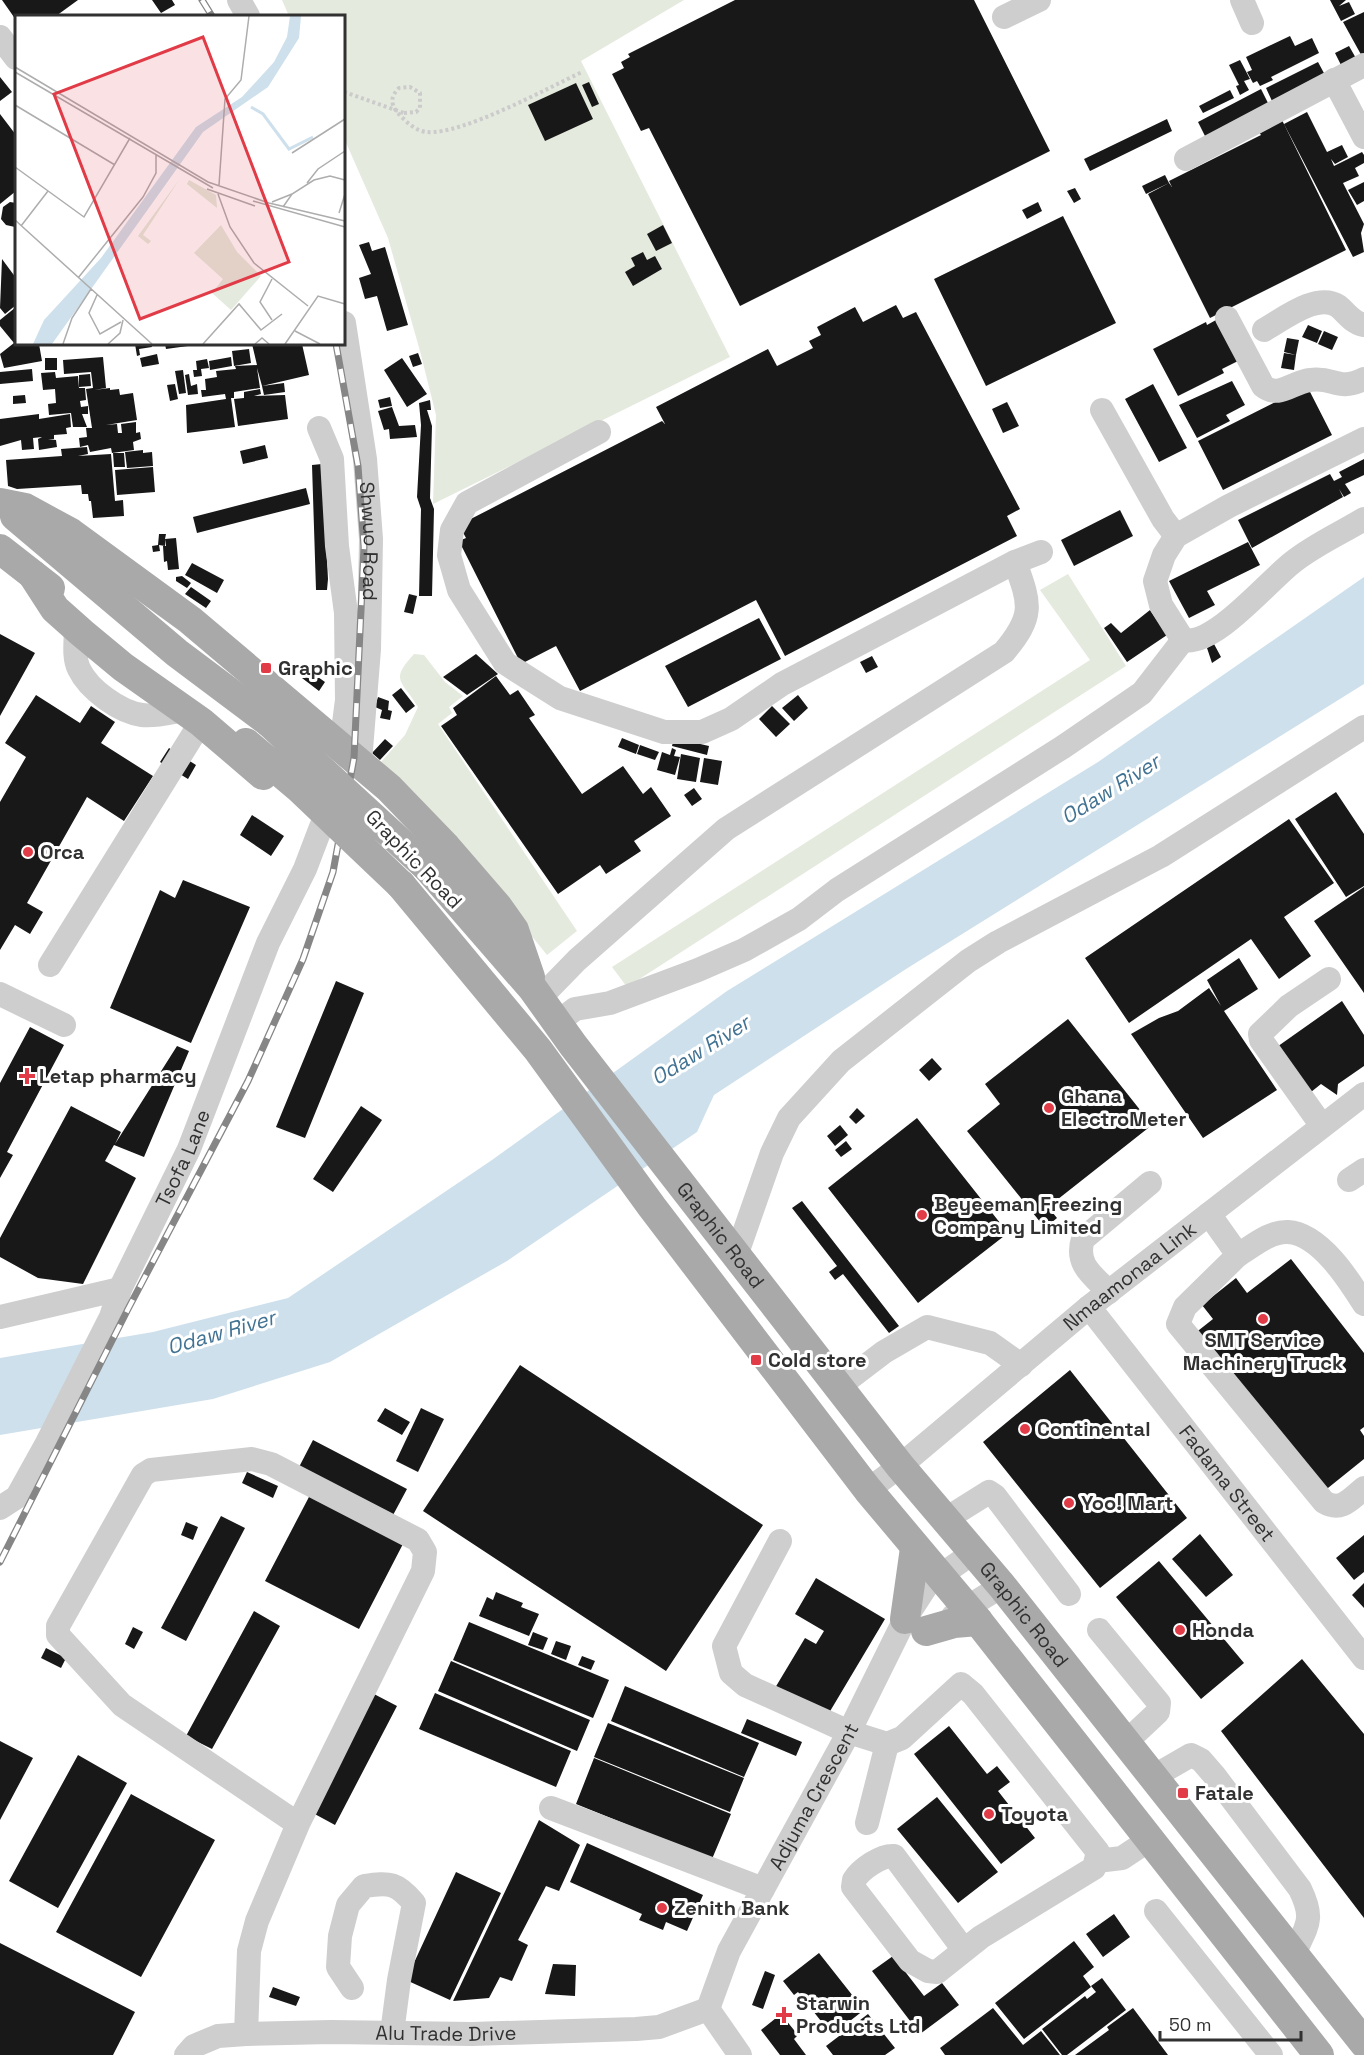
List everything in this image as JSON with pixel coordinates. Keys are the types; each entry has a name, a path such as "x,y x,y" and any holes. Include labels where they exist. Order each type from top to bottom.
{"main road":[{"path":"0,503 25,508 71,533 190,620 350,754 438,838 497,906 514,930 537,994"},
{"name":"Graphic Road","path":"0,503 72,567 168,646 269,722 427,867 537,994 682,1187 900,1466 1002,1586 1364,2043"},
{"name":"Graphic Road","path":"0,549 246,743 298,787 400,885 474,971 549,1067 867,1490 972,1615 1319,2055"},
{"path":"33,575 55,609 123,668 193,716 416,911 474,971"},
{"path":"915,1548 916,1625 954,1623 972,1615"}],"street":[{"path":"239,0 247,15"},
{"path":"1005,17 1039,0"},
{"path":"1242,0 1252,23"},
{"path":"0,36 15,57"},
{"path":"1186,159 1364,65"},
{"path":"1334,80 1364,137"},
{"path":"1264,330 1315,303 1329,302 1339,307 1348,318 1364,325"},
{"path":"1227,318 1263,386 1270,392 1278,392 1306,380 1319,378 1350,385 1364,379"},
{"name":"Shwuo Road","path":"345,329 365,459 371,539 369,649 350,754"},
{"path":"1102,410 1163,519 1176,536"},
{"path":"319,428 333,459 337,546 346,613 346,700 350,754"},
{"path":"599,432 467,503 452,530 448,555 459,590 505,663 560,698 664,732 702,732 731,719 782,684 1015,562 1041,552"},
{"path":"1364,439 1229,506 1176,536 1164,555 1155,581 1161,605 1183,640 1193,642 1214,632 1294,561 1364,519"},
{"path":"537,994 726,829 1004,651 1021,631 1028,614 1028,598 1015,562"},
{"path":"565,1034 575,1009 610,1003 698,970 744,950 799,919 837,890 1063,747 1142,693 1183,640"},
{"path":"50,965 193,716"},
{"path":"736,1256 772,1153 789,1118 841,1061 968,961 998,942 1161,856 1364,727"},
{"name":"Tsofa Lane","path":"0,1508 17,1497 111,1317 120,1289 189,1149 268,943 305,869 321,827"},
{"path":"1322,1126 1261,1040 1260,1034 1288,1006 1329,979"},
{"path":"0,994 64,1025"},
{"name":"Nmaamonaa Link","path":"867,1490 900,1466 1089,1307 1364,1094"},
{"path":"1109,1292 1082,1264 1079,1251 1083,1239 1150,1183"},
{"path":"1209,1214 1238,1255"},
{"path":"1364,1304 1340,1266 1300,1235 1287,1232 1271,1235 1238,1255 1185,1307 1178,1324 1324,1502 1333,1507 1343,1506 1364,1488"},
{"path":"0,1317 120,1289"},
{"name":"Fadama Street","path":"1089,1307 1359,1642"},
{"path":"838,1387 884,1352 927,1327 990,1344 1021,1365"},
{"path":"246,2034 249,1951 253,1936 298,1824 423,1571 425,1552 418,1540 271,1464 252,1459 151,1470 143,1475 58,1626 58,1635 122,1705 298,1824"},
{"path":"946,1519 989,1492 995,1496 1070,1594"},
{"path":"780,1541 724,1646 731,1673 745,1685 849,1732 887,1744 902,1738 962,1684 973,1694 1098,1852 1094,1868 964,1950 938,1972 928,1971 910,1961 853,1887 857,1875 888,1856 894,1856 964,1950"},
{"name":"Adjuma Crescent","path":"708,2009 729,1951 885,1664 916,1625 922,1591 974,1552"},
{"path":"972,1615 1002,1586"},
{"path":"1099,1630 1159,1703 1158,1712 1126,1742"},
{"path":"867,1823 887,1744"},
{"path":"1153,1777 1191,1755 1201,1760 1214,1775 1300,1889 1309,1908 1309,1919 1294,1954"},
{"path":"551,1808 763,1889"},
{"path":"1097,1861 1122,1858 1149,1840"},
{"path":"352,1988 338,1967 340,1936 348,1905 364,1886 389,1883 405,1892 414,1903 399,1980 392,2033"},
{"path":"1156,1911 1271,2055"},
{"path":"708,2009 740,2055"},
{"name":"Alu Trade Drive","path":"186,2055 194,2046 218,2036 392,2033 471,2045 660,2027 708,2009"}],"path":[{"path":"345,92 396,109 404,112 416,112 420,108 420,93 410,87 399,88 392,97 392,103 396,109 403,120 416,129 428,132 471,124 582,72"}],"shaded area":[{"path":"282,0 684,0 581,61 730,357 433,504 436,415 388,238 345,140 345,15 289,15"},
{"path":"1068,574 1126,666 627,987 612,967 1090,660 1040,590"},
{"path":"414,654 424,655 445,682 463,696 449,707 452,713 438,724 577,931 547,955 471,861 381,762 405,735 418,707 403,685 400,676 406,663"}],"water":[{"name":"Odaw River","path":"1364,577 1364,684 906,969 714,1095 697,1132 507,1261 330,1362 213,1399 0,1435 0,1358 153,1332 288,1298 492,1160 727,991 1098,762"}],"building":[{"path":"2,0 78,0 57,15 15,15 15,19"},
{"path":"152,0 172,0 175,5 161,13"},
{"path":"735,0 974,0 1050,151 740,306 649,128 641,131 612,74 624,68 621,62 630,57 628,54"},
{"path":"1330,0 1346,0 1339,6 1349,2 1355,14 1341,21"},
{"path":"1364,12 1364,60 1343,22"},
{"path":"1290,36 1295,46 1312,38 1319,53 1271,77 1273,80 1260,86 1257,81 1253,83 1247,72 1252,70 1246,57"},
{"path":"1349,46 1357,60 1342,67 1335,53"},
{"path":"1240,60 1250,79 1244,81 1249,90 1240,95 1236,86 1239,85 1229,65"},
{"path":"1318,62 1325,75 1272,101 1266,88"},
{"path":"0,77 12,92 0,101"},
{"path":"589,82 599,104 592,107 582,85"},
{"path":"576,83 593,119 545,141 528,105"},
{"path":"1261,89 1269,105 1206,138 1198,122"},
{"path":"1230,90 1234,98 1203,113 1199,106"},
{"path":"1307,112 1327,152 1342,145 1348,157 1335,164 1331,159 1334,166 1362,152 1364,155 1364,163 1355,168 1359,176 1343,183 1364,224 1361,233 1364,252 1353,257 1284,124"},
{"path":"0,114 15,134 15,192 0,204"},
{"path":"1280,116 1346,250 1210,318 1148,194 1169,183 1172,187 1169,181 1261,135 1256,128"},
{"path":"1167,119 1172,131 1090,171 1084,159"},
{"path":"1165,175 1169,183 1146,194 1142,186"},
{"path":"1364,182 1364,201 1357,205 1348,190"},
{"path":"1075,188 1081,199 1074,203 1067,191"},
{"path":"10,202 15,203 15,227 6,225 1,219 3,207"},
{"path":"1038,202 1042,211 1027,219 1022,210"},
{"path":"1063,216 1116,323 986,386 934,279"},
{"path":"663,225 672,243 656,251 647,234"},
{"path":"369,242 372,251 385,247 408,325 387,331 377,296 365,299 359,278 371,274 359,245"},
{"path":"643,252 647,260 655,256 662,269 633,286 625,272 635,266 631,258"},
{"path":"2,259 15,277 15,306 5,314 0,308"},
{"path":"896,305 903,318 916,312 1020,509 1007,516 1017,536 785,656 756,600 580,691 556,646 521,664 459,541 466,538 459,525 662,421 665,424 656,407 768,349 777,366 813,348 809,341 821,335 817,327 855,307 863,322"},
{"path":"15,308 15,345 39,345 42,361 4,368 0,354 14,343 0,326 0,320"},
{"path":"1216,320 1238,361 1222,369 1224,373 1178,396 1153,349 1206,322 1207,325"},
{"path":"1308,325 1322,331 1317,343 1302,337"},
{"path":"1324,331 1338,337 1332,350 1318,344"},
{"path":"1287,338 1299,340 1296,355 1284,352"},
{"path":"135,345 151,345 152,347 139,349 140,355 137,356"},
{"path":"165,345 195,345 166,349"},
{"path":"252,345 302,345 309,375 262,386 257,368 260,388 234,392 234,398 231,398 235,427 187,433 186,405 226,399 225,394 202,397 201,390 206,390 205,379 217,377 216,371 236,369 235,366 257,365"},
{"path":"249,349 251,363 234,366 232,351"},
{"path":"418,353 422,364 413,367 409,356"},
{"path":"1284,353 1296,355 1294,370 1281,368"},
{"path":"157,354 159,364 142,367 140,358"},
{"path":"103,357 106,388 94,390 110,388 110,390 119,389 120,395 133,393 137,420 106,425 117,424 118,433 122,433 121,424 136,422 136,433 140,432 141,439 133,442 134,450 112,453 111,448 90,452 88,445 80,447 79,438 87,437 86,428 92,428 86,389 93,388 91,372 64,374 63,360"},
{"path":"231,357 232,366 210,370 209,361"},
{"path":"45,358 57,358 57,370 45,370"},
{"path":"402,358 427,394 407,407 384,370"},
{"path":"207,359 209,368 201,369 202,376 194,377 193,370 197,370 196,361"},
{"path":"32,369 33,381 0,384 0,372"},
{"path":"183,370 186,393 179,394 175,371"},
{"path":"55,372 56,378 78,376 79,388 85,388 86,400 80,401 81,407 88,406 88,414 82,414 87,427 73,427 71,413 49,415 48,404 56,403 55,389 43,390 41,373"},
{"path":"90,374 91,386 79,387 79,375"},
{"path":"189,374 191,386 197,384 198,394 188,395 185,375"},
{"path":"1232,381 1245,405 1226,415 1230,421 1197,438 1179,405"},
{"path":"284,383 285,392 264,395 262,386"},
{"path":"175,384 178,399 170,401 167,385"},
{"path":"1153,384 1187,448 1159,462 1125,399"},
{"path":"1307,386 1332,435 1223,490 1198,441"},
{"path":"260,389 261,394 254,396 285,395 288,419 238,426 234,399 244,398 244,392"},
{"path":"25,395 26,403 13,404 13,396"},
{"path":"390,397 392,406 380,408 378,400"},
{"path":"430,400 431,410 427,410 432,426 430,498 434,509 432,596 419,596 421,509 417,497 421,425 419,403"},
{"path":"1007,402 1019,426 1003,433 992,409"},
{"path":"392,407 399,426 415,425 417,437 390,439 389,429 384,430 378,411"},
{"path":"39,414 39,419 70,414 71,427 66,428 67,434 54,435 54,439 48,439 56,440 57,447 39,450 38,439 42,437 33,438 34,449 22,450 21,440 0,446 0,419"},
{"path":"265,445 268,458 243,464 240,451"},
{"path":"87,447 88,454 78,456 111,454 115,501 123,500 124,516 93,518 91,501 89,501 88,494 82,494 81,485 17,489 8,486 6,460 62,456 61,449"},
{"path":"143,450 143,453 152,452 153,466 127,468 125,452"},
{"path":"113,453 124,453 125,467 114,467"},
{"path":"1364,459 1364,475 1345,484 1351,493 1344,497 1339,489 1343,497 1252,548 1238,520 1330,474 1334,481 1342,477 1339,472"},
{"path":"322,464 328,579 327,590 316,590 312,465"},
{"path":"153,467 155,492 117,495 115,470"},
{"path":"306,488 310,504 197,533 193,517"},
{"path":"1120,510 1133,536 1074,566 1061,540"},
{"path":"159,534 166,534 165,546 159,545 160,551 153,552 152,546 158,545"},
{"path":"176,538 179,569 168,570 167,561 164,562 163,546 166,546 165,539"},
{"path":"1248,542 1260,565 1207,591 1215,605 1189,618 1169,581"},
{"path":"192,563 224,580 217,593 185,575"},
{"path":"182,576 191,583 187,588 176,581 176,577"},
{"path":"191,587 211,601 206,608 185,594"},
{"path":"409,594 417,596 413,614 404,612"},
{"path":"1150,610 1167,635 1127,662 1104,628 1111,623 1121,633"},
{"path":"759,618 781,659 688,707 665,666"},
{"path":"0,634 35,653 0,716"},
{"path":"1214,644 1221,657 1212,663 1207,648"},
{"path":"476,654 498,674 467,695 443,677"},
{"path":"872,656 878,667 866,673 860,662"},
{"path":"308,670 325,682 319,691 302,678"},
{"path":"496,676 510,695 518,690 535,715 529,718 582,794 623,766 643,794 651,787 671,816 634,841 641,851 606,874 600,865 558,894 441,726 457,715 453,708"},
{"path":"401,688 415,706 406,713 392,695"},
{"path":"36,695 80,723 91,706 115,722 101,743 153,776 124,821 87,797 27,903 43,912 30,934 15,925 0,950 0,802 26,757 5,743"},
{"path":"798,695 808,708 794,721 782,708"},
{"path":"378,697 389,701 388,710 392,711 390,720 380,718 382,710 375,707"},
{"path":"772,706 790,724 776,737 759,719"},
{"path":"622,738 639,745 636,754 618,747"},
{"path":"674,738 709,746 707,755 672,746"},
{"path":"385,739 393,746 380,760 372,753"},
{"path":"640,745 659,752 655,760 637,754"},
{"path":"169,748 196,765 188,779 160,762"},
{"path":"672,748 676,750 674,756 680,757 675,775 657,770 662,752 670,755"},
{"path":"681,754 700,758 696,782 677,779"},
{"path":"704,758 722,761 718,785 700,782"},
{"path":"694,788 702,799 692,806 684,795"},
{"path":"1336,792 1364,834 1364,886 1346,897 1295,819"},
{"path":"252,815 284,836 271,856 240,835"},
{"path":"1289,819 1334,883 1284,917 1311,956 1279,979 1251,939 1129,1023 1085,958"},
{"path":"183,880 250,907 191,1043 110,1008 160,890 175,898"},
{"path":"1364,887 1364,993 1314,921"},
{"path":"1239,958 1258,989 1224,1011 1277,1090 1203,1138 1131,1034 1159,1018 1178,1011 1209,988 1221,1006 1207,980"},
{"path":"336,981 364,993 305,1138 276,1127"},
{"path":"1342,1001 1364,1035 1364,1066 1338,1084 1337,1095 1321,1084 1306,1096 1274,1049"},
{"path":"1068,1019 1152,1125 1048,1207 1057,1218 1045,1228 967,1131 1000,1104 985,1084"},
{"path":"30,1027 64,1045 7,1152 13,1155 0,1178 0,1083"},
{"path":"177,1046 189,1051 144,1157 114,1145 105,1161 136,1178 83,1284 38,1278 0,1257 0,1238 71,1106 121,1132 115,1144"},
{"path":"932,1058 942,1069 929,1081 919,1070"},
{"path":"361,1106 382,1120 333,1192 313,1179"},
{"path":"857,1108 865,1116 856,1124 849,1117"},
{"name":"Beyeeman Freezing Company Limited","path":"917,1118 1008,1233 918,1303 828,1188"},
{"path":"840,1125 848,1135 835,1146 827,1136"},
{"path":"846,1141 852,1149 841,1157 835,1150"},
{"path":"802,1201 899,1326 889,1333 843,1274 835,1280 829,1272 837,1266 792,1208"},
{"path":"1291,1259 1364,1353 1364,1427 1360,1430 1364,1436 1364,1459 1323,1492 1194,1334 1213,1319 1202,1305 1236,1278 1247,1293"},
{"path":"520,1365 763,1525 666,1671 423,1511"},
{"path":"1070,1370 1187,1518 1100,1588 983,1442"},
{"path":"385,1408 410,1422 402,1435 377,1421"},
{"path":"421,1408 444,1419 418,1472 396,1461"},
{"path":"313,1440 407,1489 392,1517 298,1469"},
{"path":"247,1472 278,1486 273,1498 242,1483"},
{"path":"310,1495 404,1542 359,1629 265,1581"},
{"path":"221,1516 245,1528 186,1641 161,1628"},
{"path":"186,1522 198,1527 193,1540 181,1535"},
{"path":"1200,1534 1233,1575 1206,1597 1172,1559"},
{"path":"1364,1535 1364,1572 1354,1580 1336,1558"},
{"name":"Honda","path":"1159,1561 1244,1663 1201,1699 1116,1597"},
{"path":"816,1578 885,1619 826,1718 775,1688 805,1638 816,1644 824,1631 795,1614"},
{"path":"1364,1583 1364,1608 1352,1595"},
{"path":"496,1592 523,1603 521,1607 539,1614 529,1636 479,1616 487,1597 493,1600"},
{"path":"254,1611 280,1626 212,1749 186,1736"},
{"path":"469,1622 609,1680 593,1718 453,1660"},
{"path":"133,1627 143,1632 134,1649 125,1644"},
{"path":"533,1632 548,1638 543,1650 528,1645"},
{"path":"556,1641 571,1646 566,1660 551,1654"},
{"path":"46,1648 66,1658 61,1668 41,1658"},
{"path":"582,1656 595,1661 591,1670 578,1665"},
{"path":"1302,1659 1364,1734 1364,1918 1221,1731"},
{"path":"451,1661 590,1720 577,1751 438,1691"},
{"path":"625,1686 759,1743 744,1777 611,1721"},
{"path":"435,1693 571,1751 556,1787 419,1729"},
{"path":"374,1694 397,1706 335,1825 311,1812"},
{"path":"747,1719 802,1742 796,1756 741,1733"},
{"path":"608,1723 744,1778 730,1812 594,1757"},
{"name":"Toyota","path":"949,1726 987,1774 997,1766 1010,1782 998,1791 1035,1838 1001,1864 914,1754"},
{"path":"0,1741 33,1758 0,1820"},
{"path":"78,1755 127,1783 58,1908 9,1881"},
{"path":"594,1758 731,1814 712,1859 576,1804"},
{"path":"131,1794 215,1840 141,1977 56,1932"},
{"path":"937,1797 998,1872 958,1903 897,1829"},
{"path":"539,1820 580,1845 559,1891 546,1886 518,1940 528,1945 512,1981 500,1977 489,1998 453,2001"},
{"path":"587,1843 703,1895 687,1931 666,1922 663,1930 639,1920 642,1914 570,1882"},
{"path":"456,1872 501,1893 450,2000 406,1980"},
{"path":"1114,1914 1130,1937 1103,1957 1086,1934"},
{"path":"1074,1941 1094,1967 1083,1976 1091,1987 1024,2039 995,2003"},
{"path":"0,1943 135,2012 113,2055 0,2055"},
{"path":"819,1953 864,2010 832,2035 798,1992 794,1995 783,1981"},
{"path":"893,1956 924,1996 942,1983 959,2005 920,2034 872,1971"},
{"path":"553,1964 576,1965 575,1996 545,1994"},
{"path":"765,1971 775,1975 763,2009 752,2005"},
{"path":"1102,1978 1126,2010 1067,2055 1062,2055 1042,2029 1085,1996 1087,1999 1096,1992 1091,1986"},
{"path":"273,1987 300,1997 296,2006 269,1997"},
{"path":"993,2008 1023,2045 1041,2031 1060,2055 945,2055 940,2048"},
{"path":"1133,2008 1168,2055 1075,2055 1109,2030 1107,2027"},
{"path":"781,2014 798,2035 794,2039 806,2055 780,2055 761,2030"},
{"path":"868,2014 895,2048 885,2055 833,2055 826,2046"}],"railway":[{"path":"202,0 211,15"},
{"path":"0,1562 128,1309 248,1081 303,959 333,872 354,758 364,547 358,466 336,345"}],"place":[{"name":"Graphic","path":"266,668"},
{"name":"Orca","path":"28,852"},
{"name":"Letap pharmacy","path":"27,1076"},
{"name":"Ghana ElectroMeter","path":"1049,1108"},
{"name":"Beyeeman Freezing Company Limited","path":"922,1215"},
{"name":"SMT Service Machinery Truck","path":"1263,1319"},
{"name":"Cold store","path":"756,1360"},
{"name":"Continental","path":"1025,1429"},
{"name":"Yoo! Mart","path":"1069,1503"},
{"name":"Honda","path":"1180,1630"},
{"name":"Fatale","path":"1183,1793"},
{"name":"Toyota","path":"989,1814"},
{"name":"Zenith Bank","path":"662,1908"},
{"name":"Starwin Products Ltd","path":"784,2015"}]}
